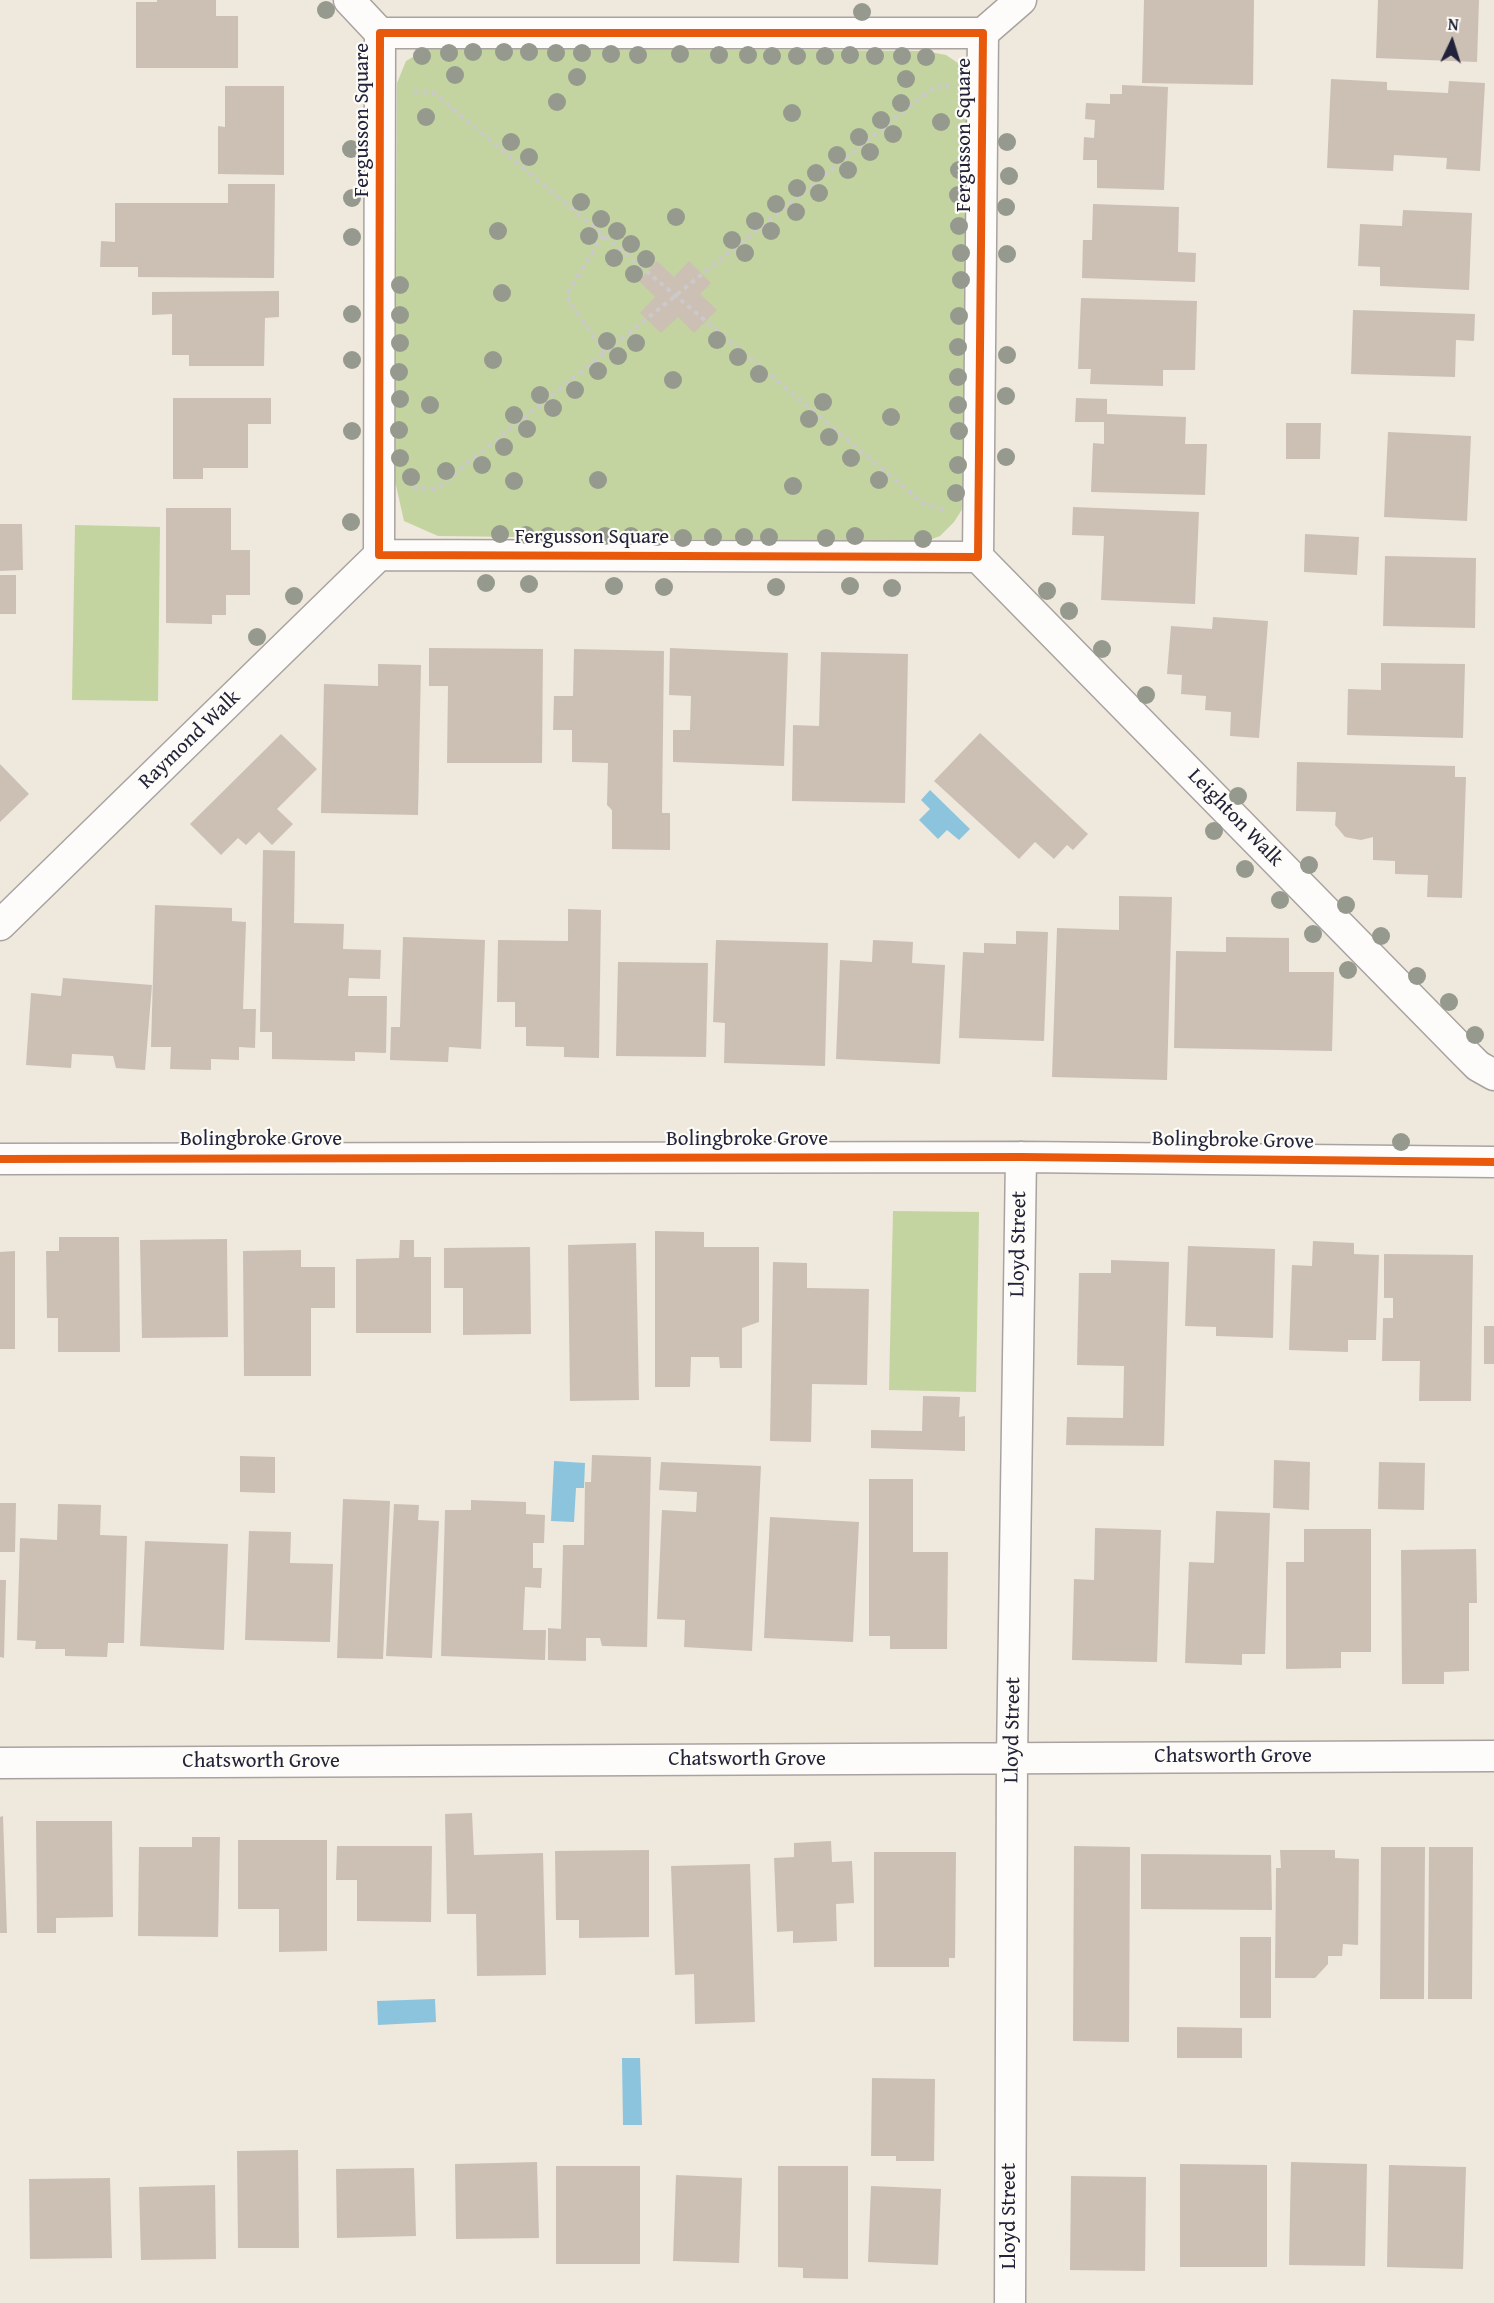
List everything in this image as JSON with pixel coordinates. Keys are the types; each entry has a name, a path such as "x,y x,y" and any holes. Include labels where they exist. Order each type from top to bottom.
{"street":[{"path":"349,0 380,33"},
{"path":"983,33 1021,0"},
{"name":"Fergusson Square","path":"380,33 983,33 978,558 379,555 380,33"},
{"name":"Raymond Walk","path":"0,925 379,555"},
{"name":"Leighton Walk","path":"978,558 1466,1054 1478,1066 1494,1075"},
{"name":"Bolingbroke Grove","path":"0,1159 1021,1157 1494,1162"},
{"name":"Lloyd Street","path":"1010,2303 1012,1759 1021,1157"},
{"name":"Chatsworth Grove","path":"0,1763 1494,1756"}],"path":[{"path":"412,488 436,489 934,87 952,86"},
{"path":"410,92 434,93 924,504 957,513"},
{"path":"603,235 567,294 569,302 605,353"}],"green space":[{"path":"430,47 925,51 946,55 958,63 967,94 968,490 963,508 954,522 940,536 924,542 438,536 404,521 395,481 397,83 406,61"},
{"path":"75,525 160,527 158,701 72,700"},
{"path":"893,1211 979,1212 976,1392 889,1390"}],"water":[{"path":"930,790 970,829 959,840 947,830 938,839 919,820 930,809 921,800"},
{"path":"554,1461 585,1463 584,1488 576,1488 574,1522 551,1521"},
{"path":"435,1999 436,2022 378,2025 377,2001"},
{"path":"622,2058 640,2058 642,2125 623,2125"}],"building":[{"path":"157,0 216,0 216,16 238,16 238,68 136,68 136,2 157,2"},
{"path":"1144,0 1254,0 1253,85 1142,83"},
{"path":"1378,0 1479,0 1477,62 1376,58"},
{"path":"1331,79 1387,82 1387,90 1448,93 1449,81 1485,83 1480,171 1446,169 1447,158 1394,155 1393,171 1327,168"},
{"path":"1122,85 1168,87 1164,190 1097,188 1097,160 1083,160 1084,137 1094,138 1095,120 1085,119 1086,103 1110,104 1110,94 1122,94"},
{"path":"225,86 284,86 284,175 218,174 218,126 225,127"},
{"path":"228,184 275,184 274,278 138,277 138,267 100,267 101,241 115,242 115,203 228,203"},
{"path":"1093,204 1179,207 1178,252 1196,253 1195,282 1082,278 1083,240 1092,240"},
{"path":"1403,210 1472,213 1469,290 1380,286 1380,267 1358,266 1360,224 1402,226"},
{"path":"657,261 674,277 689,261 711,283 700,294 717,310 694,333 678,317 661,333 640,313 655,297 639,281"},
{"path":"279,291 279,317 265,318 264,366 189,366 189,355 172,355 172,314 152,315 152,292"},
{"path":"1081,298 1197,301 1195,370 1163,370 1163,386 1090,384 1091,369 1078,369"},
{"path":"1353,310 1475,314 1474,341 1456,340 1455,377 1351,374"},
{"path":"173,398 271,398 271,424 248,424 248,468 203,468 203,479 173,479"},
{"path":"1076,398 1107,399 1107,414 1186,417 1185,444 1207,444 1205,495 1091,492 1093,443 1104,444 1104,422 1075,422"},
{"path":"1286,423 1321,423 1320,459 1286,459"},
{"path":"1388,432 1471,436 1467,521 1384,517"},
{"path":"1073,507 1199,512 1195,604 1101,600 1104,536 1072,535"},
{"path":"166,508 231,508 231,550 250,550 250,595 226,595 226,615 212,615 212,624 166,623"},
{"path":"0,524 22,524 23,570 0,571"},
{"path":"1305,534 1359,537 1357,575 1304,572"},
{"path":"1385,556 1476,558 1475,628 1383,626"},
{"path":"0,575 16,575 16,614 0,614"},
{"path":"1213,617 1268,621 1259,738 1230,736 1231,712 1205,710 1206,696 1181,694 1182,675 1167,674 1171,626 1212,629"},
{"path":"429,648 543,649 542,763 447,763 448,686 429,686"},
{"path":"670,648 788,653 784,766 673,762 673,730 690,730 691,696 669,695"},
{"path":"574,649 664,651 662,813 670,813 670,850 612,849 612,810 607,805 608,763 572,762 572,730 553,730 554,696 573,696"},
{"path":"821,652 908,654 905,803 792,801 793,725 819,726"},
{"path":"1381,663 1465,664 1463,738 1347,735 1348,689 1381,690"},
{"path":"378,664 421,665 418,815 321,813 324,684 378,686"},
{"path":"980,733 1088,834 1073,850 1067,845 1054,859 1035,842 1019,859 934,781"},
{"path":"281,734 317,769 277,809 293,824 272,845 259,832 246,845 238,838 221,855 190,824"},
{"path":"1297,762 1455,766 1455,777 1466,777 1462,898 1427,897 1428,875 1395,874 1395,861 1373,860 1373,837 1361,840 1345,837 1335,825 1336,812 1296,811"},
{"path":"0,764 29,794 0,822"},
{"path":"263,850 295,851 294,923 344,924 343,949 381,950 380,979 349,978 348,996 387,996 386,1053 355,1052 355,1061 272,1059 272,1032 260,1032"},
{"path":"1119,896 1172,897 1167,1080 1052,1077 1057,928 1119,930"},
{"path":"155,905 232,908 232,921 246,922 243,1009 256,1009 255,1048 239,1047 239,1060 211,1059 211,1070 170,1069 171,1047 151,1047"},
{"path":"568,909 601,910 599,1058 564,1057 564,1047 526,1046 526,1027 515,1027 515,1002 497,1002 498,940 568,941"},
{"path":"1016,931 1048,932 1044,1041 959,1038 963,952 984,953 984,943 1016,944"},
{"path":"403,937 485,940 481,1049 449,1047 448,1062 390,1060 391,1027 400,1027"},
{"path":"1226,937 1289,938 1289,972 1334,972 1332,1051 1174,1048 1176,951 1226,952"},
{"path":"716,940 828,943 825,1066 724,1063 725,1023 713,1022"},
{"path":"873,940 913,942 912,963 945,965 940,1064 836,1059 840,960 872,962"},
{"path":"618,962 708,963 706,1057 616,1056"},
{"path":"63,978 152,985 145,1070 116,1068 113,1056 72,1054 71,1068 26,1065 31,993 61,996"},
{"path":"655,1231 704,1232 704,1247 759,1247 759,1322 742,1328 742,1368 720,1368 719,1357 691,1357 690,1387 655,1387"},
{"path":"59,1237 119,1237 120,1352 58,1352 58,1318 47,1318 46,1251 59,1251"},
{"path":"227,1239 228,1337 142,1338 140,1240"},
{"path":"400,1240 414,1240 414,1257 431,1257 431,1333 356,1333 356,1259 399,1258"},
{"path":"1313,1241 1354,1243 1354,1254 1379,1255 1376,1340 1348,1340 1348,1352 1289,1350 1292,1265 1312,1266"},
{"path":"636,1243 639,1400 570,1401 568,1245"},
{"path":"1188,1246 1275,1249 1273,1338 1216,1336 1216,1327 1185,1326"},
{"path":"530,1247 531,1334 463,1335 463,1288 444,1288 444,1248"},
{"path":"301,1250 301,1267 335,1267 335,1308 311,1308 311,1376 244,1376 243,1251"},
{"path":"15,1251 15,1349 0,1349 0,1252"},
{"path":"1384,1254 1473,1255 1471,1401 1419,1401 1420,1361 1382,1361 1383,1318 1393,1318 1393,1298 1384,1298"},
{"path":"1111,1260 1169,1262 1164,1446 1066,1445 1067,1417 1123,1418 1124,1366 1077,1365 1079,1273 1111,1273"},
{"path":"773,1262 807,1263 807,1288 869,1289 867,1385 812,1384 811,1442 770,1441"},
{"path":"1484,1326 1494,1326 1494,1364 1484,1364"},
{"path":"923,1396 960,1397 959,1417 965,1416 965,1451 871,1448 871,1430 922,1431"},
{"path":"592,1455 651,1457 647,1647 602,1646 600,1638 586,1638 586,1661 548,1660 548,1628 561,1629 563,1545 584,1545 585,1482 591,1482"},
{"path":"240,1456 275,1457 275,1493 240,1492"},
{"path":"1274,1460 1310,1462 1309,1510 1273,1508"},
{"path":"661,1462 761,1466 752,1651 684,1647 685,1620 657,1619 662,1510 696,1512 697,1492 659,1490"},
{"path":"1379,1462 1425,1463 1424,1510 1378,1509"},
{"path":"869,1479 913,1479 913,1552 948,1552 947,1649 890,1649 890,1636 869,1636"},
{"path":"343,1499 390,1501 383,1659 337,1658"},
{"path":"471,1500 526,1502 526,1514 545,1515 544,1543 533,1543 533,1568 542,1568 541,1588 525,1587 523,1630 546,1630 545,1660 441,1656 445,1510 471,1510"},
{"path":"0,1503 16,1503 15,1552 0,1552"},
{"path":"58,1504 101,1505 100,1535 127,1536 124,1643 108,1643 107,1657 65,1656 65,1649 35,1649 36,1641 17,1640 20,1538 57,1540"},
{"path":"394,1504 419,1505 418,1520 439,1521 432,1658 386,1656"},
{"path":"1216,1511 1270,1513 1265,1654 1242,1654 1242,1665 1185,1663 1189,1562 1214,1563"},
{"path":"770,1517 859,1522 853,1642 764,1638"},
{"path":"1095,1528 1161,1530 1157,1662 1072,1660 1074,1579 1094,1580"},
{"path":"1304,1529 1371,1529 1371,1652 1341,1652 1341,1668 1286,1669 1286,1562 1304,1562"},
{"path":"249,1531 291,1532 290,1563 333,1564 330,1642 245,1640"},
{"path":"145,1541 228,1544 224,1650 140,1646"},
{"path":"1476,1549 1477,1603 1469,1603 1469,1671 1444,1672 1444,1684 1402,1684 1401,1550"},
{"path":"0,1580 6,1580 4,1658 0,1657"},
{"path":"472,1813 474,1855 543,1853 546,1975 477,1976 476,1914 447,1914 445,1814"},
{"path":"3,1816 7,1933 0,1933 0,1817"},
{"path":"36,1821 112,1821 113,1917 56,1918 56,1933 37,1933"},
{"path":"192,1837 220,1837 218,1937 138,1936 139,1847 192,1847"},
{"path":"238,1840 327,1840 327,1951 279,1952 279,1909 238,1909"},
{"path":"831,1841 832,1862 852,1861 854,1903 836,1904 837,1941 793,1943 793,1931 777,1932 774,1858 794,1857 794,1843"},
{"path":"337,1846 432,1846 431,1922 357,1921 357,1880 336,1880"},
{"path":"1074,1846 1130,1847 1129,2042 1073,2041"},
{"path":"1381,1847 1425,1847 1424,1999 1380,1999"},
{"path":"1429,1847 1473,1847 1472,1999 1428,1999"},
{"path":"649,1850 649,1937 579,1938 579,1920 556,1920 555,1851"},
{"path":"1280,1850 1335,1850 1335,1858 1359,1859 1358,1945 1343,1944 1342,1956 1328,1956 1328,1964 1315,1978 1275,1978 1276,1868 1281,1868"},
{"path":"874,1852 956,1852 955,1958 949,1958 949,1967 874,1967"},
{"path":"1141,1854 1271,1855 1272,1910 1141,1909"},
{"path":"750,1864 755,2022 695,2024 694,1974 675,1975 671,1866"},
{"path":"1240,1937 1271,1937 1271,2018 1240,2018"},
{"path":"1177,2027 1242,2028 1242,2058 1177,2058"},
{"path":"872,2078 935,2079 934,2161 896,2161 896,2156 871,2156"},
{"path":"298,2150 299,2248 238,2248 237,2151"},
{"path":"537,2162 539,2238 456,2239 455,2164"},
{"path":"1291,2162 1367,2164 1365,2266 1289,2265"},
{"path":"1180,2164 1267,2165 1267,2267 1180,2267"},
{"path":"1389,2165 1466,2167 1463,2269 1387,2267"},
{"path":"556,2166 640,2166 640,2264 556,2264"},
{"path":"778,2166 848,2166 848,2279 803,2278 803,2268 778,2267"},
{"path":"414,2168 416,2236 337,2238 336,2169"},
{"path":"676,2175 742,2178 739,2263 673,2261"},
{"path":"1071,2176 1146,2177 1145,2271 1070,2270"},
{"path":"110,2178 112,2258 30,2259 29,2179"},
{"path":"215,2185 216,2259 141,2260 139,2187"},
{"path":"871,2186 941,2189 938,2265 868,2262"}],"cycle path":[{"path":"380,33 983,33 978,557 379,555 380,33"},
{"path":"0,1159 1021,1157 1494,1162"}]}
